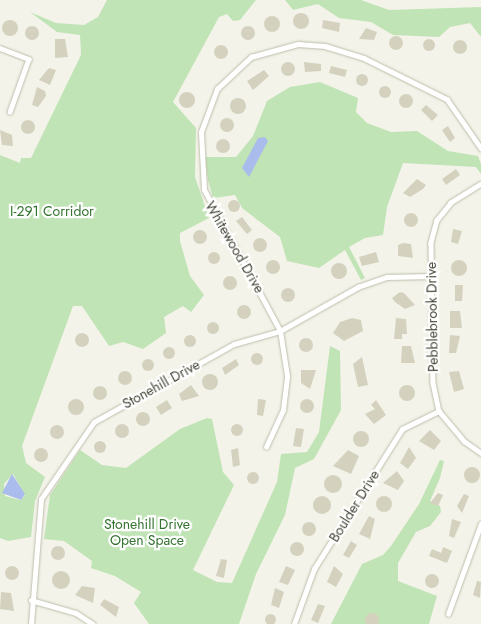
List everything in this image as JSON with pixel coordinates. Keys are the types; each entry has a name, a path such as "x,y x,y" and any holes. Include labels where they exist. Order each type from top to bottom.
{"street":[{"name":"Whitewood Drive","path":"266,447 278,426 286,384 280,331 204,190 201,132 217,89 233,71 251,57 298,44 349,53 420,82 447,99 481,148"},
{"path":"0,48 29,59 10,112"},
{"name":"Pebblebrook Drive","path":"481,184 451,203 437,220 431,243 433,383 439,411 464,441 481,453"},
{"name":"Stonehill Drive","path":"31,624 31,600 41,499 84,432 124,404 234,344 280,331 358,287 387,277 432,276"},
{"name":"Boulder Drive","path":"294,624 314,569 402,429 439,411"},
{"path":"448,614 481,524"},
{"path":"31,600 76,613 93,624"}],"green space":[{"name":"I-291 Corridor","path":"107,0 256,0 240,20 233,21 227,14 219,17 173,102 196,128 195,177 209,218 180,233 180,241 190,276 204,295 191,312 183,306 164,317 166,333 143,349 123,342 109,346 82,306 73,306 22,446 26,463 45,477 35,501 31,537 8,541 0,538 0,155 20,163 21,158 31,158 81,55 80,35 57,32 30,12 56,23 84,25 98,17","holes":["13,474 25,495 20,500 5,496 4,484"]},
{"path":"285,0 361,0 389,10 481,7 481,37 470,23 450,27 439,37 393,35 371,22 339,18 318,4 293,10"},
{"path":"320,82 358,98 356,112 367,123 391,132 417,131 448,151 478,156 481,164 481,174 476,167 403,163 387,207 383,235 365,238 349,247 365,278 361,280 345,250 319,268 287,261 280,237 242,208 235,195 213,198 208,180 205,157 236,157 253,136 267,101 290,87"},
{"name":"Stonehill Drive Open Space","path":"330,346 340,351 341,410 314,459 295,468 285,515 256,574 239,624 149,624 134,603 141,592 115,576 91,568 92,561 64,541 44,539 50,495 80,450 102,465 126,468 180,429 207,418 212,419 223,472 234,485 193,570 217,582 232,583 277,482 281,454 307,452 319,432"},
{"path":"440,460 444,461 440,478 430,501 440,506 441,512 430,526 416,532 398,563 398,581 437,596 429,624 331,624 362,564 383,555 391,546 419,504"}],"water":[{"path":"265,137 268,141 249,177 242,168 258,138"},
{"path":"12,474 25,494 21,500 2,493"}],"building":[{"path":"301,13 309,21 301,29 293,21"},
{"path":"272,16 280,24 272,32 264,24"},
{"path":"10,20 16,22 18,28 16,34 10,36 4,34 2,28 4,22"},
{"path":"323,20 340,23 339,32 322,28"},
{"path":"29,26 35,26 39,33 35,40 29,40 25,36 25,30"},
{"path":"245,26 251,26 255,33 251,40 245,40 241,36 241,30"},
{"path":"366,28 377,32 374,40 359,39"},
{"path":"393,36 399,36 403,43 399,50 393,50 389,46 389,40"},
{"path":"55,39 65,39 68,57 55,58"},
{"path":"429,39 435,45 429,51 423,45"},
{"path":"460,40 465,42 467,47 465,52 460,54 455,52 453,47 455,42"},
{"path":"221,45 226,47 228,52 226,57 221,59 216,57 214,52 216,47"},
{"path":"285,62 291,62 295,69 291,76 285,76 281,72 281,66"},
{"path":"304,62 321,64 321,71 305,72"},
{"path":"331,66 347,70 345,77 329,73"},
{"path":"49,68 56,70 50,85 39,80"},
{"path":"264,70 269,76 253,90 247,81"},
{"path":"360,74 364,74 368,80 364,86 360,86 356,82 356,78"},
{"path":"385,86 391,92 385,98 379,92"},
{"path":"37,87 45,91 46,96 38,107 32,105"},
{"path":"184,92 190,92 195,97 193,106 184,108 179,103 179,97"},
{"path":"406,94 411,96 413,101 411,106 406,108 401,106 399,101 401,96"},
{"path":"238,98 244,100 246,106 244,112 238,114 232,112 230,106 232,100"},
{"path":"426,105 438,115 432,121 421,110"},
{"path":"224,118 230,118 234,125 230,132 224,132 220,128 220,122"},
{"path":"28,120 33,122 35,127 33,132 28,134 23,132 21,127 23,122"},
{"path":"448,126 455,138 450,142 442,130"},
{"path":"0,130 12,135 13,146 2,145"},
{"path":"223,139 228,141 230,146 228,151 223,153 218,151 216,146 218,141"},
{"path":"456,169 460,175 446,185 442,179"},
{"path":"417,179 426,185 423,189 410,197 403,193"},
{"path":"234,200 240,206 234,212 228,206"},
{"path":"408,213 414,213 418,220 414,227 408,227 404,223 404,217"},
{"path":"242,217 252,230 247,234 236,221"},
{"path":"453,229 462,231 458,244 451,242"},
{"path":"200,230 205,232 207,237 205,242 200,244 195,242 193,237 195,232"},
{"path":"260,238 265,240 267,245 265,250 260,252 255,250 253,245 255,240"},
{"path":"403,243 411,244 413,258 398,256 398,245"},
{"path":"212,252 216,252 220,258 216,264 212,264 208,260 208,256"},
{"path":"376,252 379,262 362,266 359,257"},
{"path":"273,260 278,262 280,267 278,272 273,274 268,272 266,267 268,262"},
{"path":"456,260 462,260 467,265 465,274 456,276 451,271 451,265"},
{"path":"336,263 342,263 347,268 345,277 336,279 331,274 331,268"},
{"path":"230,276 235,278 237,283 235,288 230,290 225,288 223,283 225,278"},
{"path":"455,285 463,285 462,301 455,301"},
{"path":"285,288 291,288 295,295 291,302 285,302 281,298 281,292"},
{"path":"400,292 404,293 415,305 405,309 395,302 392,298"},
{"path":"244,305 249,307 251,312 249,317 244,319 239,317 237,312 239,307"},
{"path":"450,311 460,311 462,328 450,328"},
{"path":"352,318 361,320 363,331 344,341 333,333 340,322"},
{"path":"396,318 406,319 407,334 402,334 402,339 394,339"},
{"path":"211,322 215,322 219,328 215,334 211,334 207,330 207,326"},
{"path":"82,333 87,335 89,340 87,345 82,347 77,345 75,340 77,335"},
{"path":"188,335 192,335 196,341 192,347 188,347 184,343 184,339"},
{"path":"450,335 460,336 456,353 449,353"},
{"path":"306,338 311,340 313,345 311,350 306,352 301,350 299,345 301,340"},
{"path":"402,346 411,346 415,363 401,363"},
{"path":"171,347 174,348 174,358 167,359 164,358 163,351 164,348"},
{"path":"255,353 259,353 263,359 259,365 255,365 251,361 251,357"},
{"path":"362,357 368,385 358,387 353,364"},
{"path":"150,359 153,360 153,370 146,371 143,370 142,363 143,360"},
{"path":"236,359 239,365 225,375 222,368"},
{"path":"301,370 316,370 310,389 301,383"},
{"path":"122,371 128,371 132,378 128,385 122,385 118,381 118,375"},
{"path":"459,371 464,389 454,392 449,372"},
{"path":"210,374 216,376 218,382 216,388 210,390 204,388 202,382 204,376"},
{"path":"191,385 199,396 182,401 179,394"},
{"path":"407,385 415,393 407,401 399,393"},
{"path":"97,386 103,386 107,393 103,400 97,400 93,396 93,390"},
{"path":"76,399 84,407 76,415 68,407"},
{"path":"258,399 266,400 263,416 257,415"},
{"path":"304,399 310,399 314,406 310,413 304,413 300,409 300,403"},
{"path":"167,400 172,408 161,415 156,407"},
{"path":"376,400 386,415 374,424 365,414 375,409 371,405"},
{"path":"143,412 148,414 150,419 148,424 143,426 138,424 136,419 138,414"},
{"path":"119,424 125,424 129,431 125,438 119,438 115,434 115,428"},
{"path":"239,424 242,425 242,435 235,436 232,435 231,428 232,425"},
{"path":"54,425 60,425 64,432 60,439 54,439 50,435 50,429"},
{"path":"296,428 304,429 301,447 293,446"},
{"path":"430,430 441,441 434,450 419,441"},
{"path":"361,431 367,433 369,439 367,445 361,447 355,445 353,439 355,433"},
{"path":"98,441 102,441 106,447 102,453 98,453 94,449 94,445"},
{"path":"409,447 416,458 408,469 400,463"},
{"path":"41,448 46,450 48,455 46,460 41,462 36,460 34,455 36,450"},
{"path":"238,448 240,465 233,467 231,450"},
{"path":"348,450 359,456 351,474 333,466"},
{"path":"472,467 478,469 480,475 478,481 472,483 466,481 464,475 466,469"},
{"path":"397,471 404,481 398,490 383,483"},
{"path":"255,472 258,473 258,483 251,484 248,483 247,476 248,473"},
{"path":"333,475 339,478 342,484 339,490 333,493 327,490 324,484 327,478"},
{"path":"438,493 443,495 438,506 430,503"},
{"path":"464,494 469,496 462,513 457,506"},
{"path":"322,496 328,499 331,505 328,511 322,514 316,511 313,505 316,499"},
{"path":"384,496 390,498 392,504 390,510 384,512 378,510 376,504 378,498"},
{"path":"369,516 375,519 370,539 359,534"},
{"path":"452,519 461,522 454,538 449,536"},
{"path":"309,522 314,524 316,529 314,534 309,536 304,534 302,529 304,524"},
{"path":"351,541 357,545 349,558 343,555"},
{"path":"294,542 300,542 304,549 300,556 294,556 290,552 290,546"},
{"path":"55,546 61,546 65,553 61,560 55,560 51,556 51,550"},
{"path":"443,547 452,551 447,563 429,556 432,549 441,553"},
{"path":"221,559 227,560 224,578 216,576"},
{"path":"12,566 17,568 19,573 17,578 12,580 7,578 5,573 7,568"},
{"path":"286,566 295,570 288,585 279,582"},
{"path":"334,566 343,574 336,587 327,582"},
{"path":"61,571 67,574 70,580 67,586 61,589 55,586 52,580 55,574"},
{"path":"429,574 435,574 439,581 435,588 429,588 425,584 425,578"},
{"path":"477,581 481,582 480,598 473,595"},
{"path":"82,586 95,588 93,603 75,595"},
{"path":"275,588 284,592 279,608 271,605"},
{"path":"1,592 11,593 14,611 0,609"},
{"path":"104,599 119,607 116,617 100,605"},
{"path":"318,604 325,606 318,623 311,620"},
{"path":"372,613 377,615 379,620 377,625 372,627 367,625 365,620 367,615"},
{"path":"268,614 272,614 275,619 274,623 268,624 265,621 265,617"}]}
